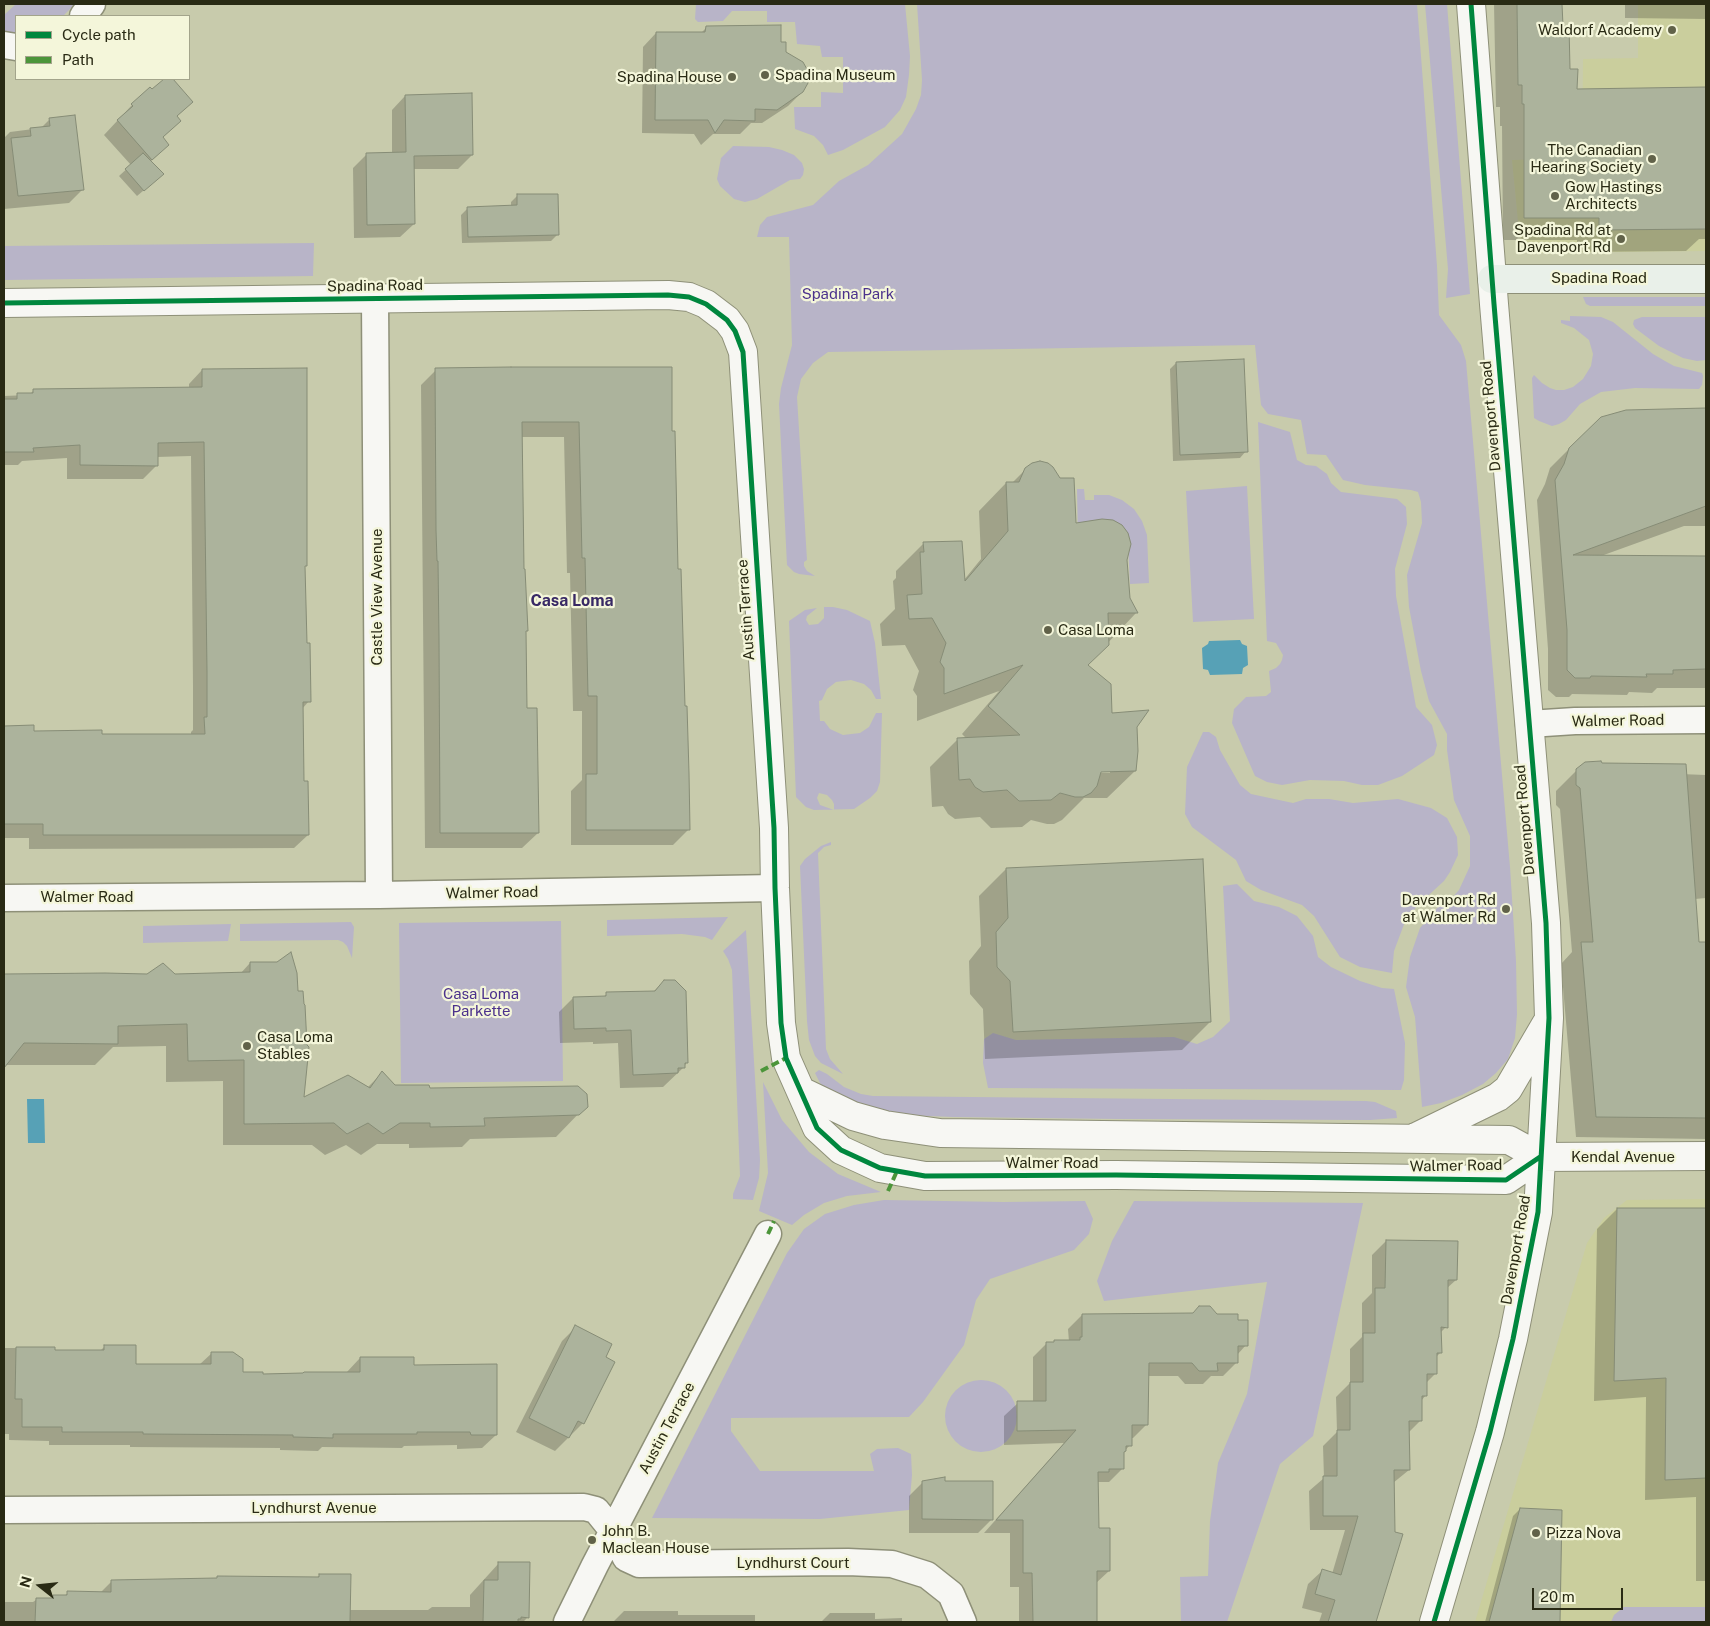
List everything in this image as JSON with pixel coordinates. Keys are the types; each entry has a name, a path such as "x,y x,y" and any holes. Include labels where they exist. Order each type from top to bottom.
{"main road":[{"name":"Spadina Road","path":"1492,279 1706,278"}],"street":[{"path":"84,15 92,4"},
{"name":"Davenport Road","path":"1434,1622 1490,1432 1513,1339 1538,1212 1549,1018 1546,923 1471,4"},
{"name":"Spadina Road","path":"4,303 668,295 689,297 706,304 727,320 735,331"},
{"name":"Castle View Avenue","path":"375,299 379,895"},
{"name":"Austin Terrace","path":"735,331 743,352 774,828 775,888"},
{"name":"Walmer Road","path":"1529,724 1575,721 1706,720"},
{"name":"Walmer Road","path":"4,898 379,895 775,888 781,1023 786,1058 817,1128 841,1150 880,1168 925,1176 1116,1175 1506,1180 1540,1157 1509,1140 940,1133 885,1125 853,1116 801,1091"},
{"path":"1411,1139 1498,1097 1508,1089 1549,1018"},
{"name":"Kendal Avenue","path":"1540,1157 1706,1156"},
{"name":"Austin Terrace","path":"567,1622 768,1234"},
{"name":"Lyndhurst Avenue","path":"4,1510 584,1507 596,1510 613,1531"},
{"name":"Lyndhurst Court","path":"613,1531 626,1558 639,1564 848,1562 892,1564 927,1575 951,1594 963,1622"}],"shaded area":[{"path":"1638,4 1706,4 1706,251 1531,253 1520,242 1512,160 1582,158 1583,59 1638,58"},
{"path":"1706,1199 1706,1622 1475,1622 1587,1243 1604,1218 1627,1200"}],"green space":[{"path":"16,4 75,4 64,15 15,15 15,34 4,33 4,15"},
{"path":"696,4 905,4 910,56 906,97 900,110 885,127 843,150 828,155 823,145 814,136 795,129 794,107 821,107 821,92 843,93 843,57 822,57 820,46 797,44 795,22 767,22 767,11 732,11 723,21 698,22 695,19"},
{"name":"Spadina Park","path":"917,4 1417,4 1439,315 1461,345 1466,361 1510,867 1516,961 1517,1014 1515,1038 1508,1059 1483,1084 1462,1095 1441,1103 1422,1107 1415,1017 1406,987 1410,957 1420,928 1438,907 1449,901 1459,890 1470,866 1470,836 1454,800 1447,750 1447,734 1429,701 1421,671 1409,607 1407,575 1422,523 1421,502 1418,492 1411,490 1365,485 1343,480 1326,455 1307,454 1301,420 1268,414 1261,405 1255,345 828,352 813,363 801,379 797,397 807,560 804,562 804,566 807,571 815,576 799,574 787,565 779,404 792,345 789,237 757,237 760,225 767,217 813,205 839,181 868,165 902,134 916,109 921,95 922,80"},
{"path":"1425,4 1447,4 1470,294 1446,298 1448,269"},
{"path":"733,146 769,147 782,150 794,155 802,163 803,175 800,179 790,180 757,199 745,202 734,199 720,186 717,179 721,158"},
{"path":"314,243 313,276 4,280 4,246"},
{"path":"1583,297 1706,297 1706,306 1590,306 1586,304"},
{"path":"1570,316 1601,317 1613,322 1653,354 1665,361 1674,366 1702,373 1702,385 1699,389 1635,388 1601,392 1580,404 1566,420 1559,424 1552,426 1539,421 1534,418 1532,378 1534,375 1550,388 1564,390 1573,387 1583,379 1591,366 1593,354 1589,340 1574,328 1561,323 1561,320 1570,321"},
{"path":"1642,317 1706,317 1706,360 1697,361 1683,358 1659,346 1635,328 1634,320"},
{"path":"1258,422 1290,432 1297,460 1306,465 1316,466 1327,474 1331,483 1341,492 1397,499 1406,507 1407,524 1395,569 1396,596 1416,707 1432,725 1437,745 1434,755 1402,776 1378,785 1310,780 1282,785 1267,782 1255,776 1232,723 1234,709 1246,697 1266,696 1271,692 1269,671 1280,664 1283,655 1276,643 1267,641"},
{"path":"1247,486 1254,619 1193,622 1186,491"},
{"path":"1077,489 1084,489 1085,500 1094,500 1094,495 1109,495 1122,500 1134,509 1142,521 1147,535 1149,583 1130,584 1128,545 1078,542"},
{"path":"824,607 833,607 847,610 870,621 875,643 881,699 876,699 871,690 864,684 851,680 836,682 827,689 822,700 819,701 820,721 824,721 830,729 843,735 860,733 869,727 876,713 882,713 880,782 877,791 854,809 834,810 832,800 827,795 819,793 817,798 820,805 833,810 814,810 806,807 796,797 789,621 805,610 817,608 807,616 806,620 809,625 818,624 824,618"},
{"path":"1203,732 1209,732 1216,737 1220,750 1240,785 1251,794 1293,803 1306,799 1329,799 1353,803 1398,799 1431,808 1447,818 1457,837 1458,855 1444,881 1406,919 1394,951 1392,973 1360,967 1340,957 1314,916 1302,905 1261,890 1246,881 1236,860 1192,827 1185,814 1187,767"},
{"path":"831,842 831,845 824,847 818,853 826,1049 830,1059 843,1074 821,1063 815,1056 809,1040 807,1021 800,866 805,859 821,846"},
{"path":"1237,884 1254,901 1279,907 1297,916 1313,936 1318,957 1331,967 1360,981 1382,988 1394,989 1405,1043 1404,1080 1401,1090 988,1088 983,1063 984,1039 993,1033 1016,1040 1174,1037 1197,1044 1213,1037 1230,1021 1223,886"},
{"path":"728,917 712,940 705,937 682,934 607,936 607,920"},
{"name":"Casa Loma Parkette","path":"561,921 563,1081 401,1083 399,923"},
{"path":"351,922 354,927 352,958 347,946 338,940 240,941 240,924"},
{"path":"231,924 228,941 143,943 143,926"},
{"path":"746,930 760,1160 759,1178 753,1200 733,1199 740,1176 732,970 723,951"},
{"path":"819,1070 844,1087 861,1094 873,1096 1366,1101 1375,1102 1396,1111 1397,1118 1370,1120 1120,1119 880,1114 831,1095 820,1083 815,1073"},
{"path":"763,1082 782,1120 809,1152 838,1174 881,1192 847,1196 824,1203 792,1225 759,1211 768,1173"},
{"path":"884,1200 1085,1201 1093,1219 1089,1234 1074,1250 990,1279 976,1300 964,1345 923,1402 909,1417 731,1418 731,1431 760,1471 874,1471 870,1454 877,1449 898,1448 911,1454 912,1475 909,1510 820,1519 652,1518 787,1253 804,1229 825,1214 854,1205"},
{"path":"1134,1201 1363,1203 1313,1436 1280,1464 1227,1622 1181,1622 1180,1577 1208,1576 1210,1521 1218,1463 1247,1394 1267,1282 1104,1301 1097,1281 1112,1241"},
{"path":"981,1380 1001,1386 1011,1396 1017,1416 1011,1436 1001,1446 981,1452 961,1446 951,1436 945,1416 951,1396 961,1386"},
{"path":"1624,1607 1706,1607 1706,1622 1611,1622 1614,1615"}],"water":[{"path":"1240,640 1242,644 1247,646 1248,665 1243,668 1242,674 1210,675 1208,670 1203,669 1202,648 1209,641"},
{"path":"27,1099 44,1099 45,1143 28,1143"}],"building":[{"path":"1517,4 1562,4 1563,26 1569,26 1570,69 1578,69 1577,89 1706,87 1706,229 1599,230 1599,218 1524,218 1524,104 1522,104 1522,85 1518,85"},
{"name":"Spadina House","path":"781,25 781,42 786,42 786,52 803,62 808,71 808,83 803,92 777,110 755,109 755,121 724,120 715,133 708,120 655,120 656,32 705,32 706,26"},
{"path":"163,80 174,80 193,102 177,116 181,121 163,137 169,145 152,160 117,120 150,87 152,89"},
{"path":"472,93 473,155 414,156 415,224 367,225 366,153 406,152 405,95"},
{"path":"75,115 84,190 18,196 11,138 31,136 30,128 50,126 49,118"},
{"path":"143,153 164,174 144,191 125,169"},
{"path":"517,194 558,194 559,235 468,237 467,207 517,205"},
{"path":"1244,359 1248,452 1180,455 1176,362"},
{"path":"672,367 672,431 675,431 678,569 681,569 690,830 586,830 586,774 597,774 597,696 588,696 585,558 582,558 579,422 522,422 524,569 528,631 526,631 527,708 537,708 539,833 440,833 435,368"},
{"path":"307,368 307,566 305,566 307,643 310,643 311,702 303,702 304,781 308,781 309,835 43,835 43,824 4,824 4,726 34,725 34,731 102,730 102,734 205,734 204,717 207,717 207,672 204,442 158,443 158,466 80,465 80,445 33,448 34,452 4,452 4,399 17,399 17,393 33,393 33,389 202,387 202,369"},
{"path":"1706,408 1706,506 1573,555 1706,556 1706,669 1673,670 1673,674 1646,674 1647,677 1591,676 1590,678 1575,678 1567,670 1567,630 1555,480 1564,464 1569,448 1601,417 1626,410"},
{"name":"Casa Loma","path":"1040,461 1048,463 1053,467 1060,478 1074,478 1076,523 1102,519 1113,520 1122,525 1128,533 1131,544 1127,560 1130,598 1138,613 1108,613 1109,645 1088,665 1111,684 1112,713 1149,710 1137,727 1138,751 1136,771 1101,772 1097,786 1091,793 1083,797 1060,793 1051,800 1019,801 1007,790 983,792 975,787 970,779 959,780 957,738 1020,735 988,706 1023,665 944,694 944,668 940,662 946,643 932,618 909,619 907,595 922,594 920,552 924,552 923,542 962,541 965,581 1008,531 1006,482 1019,482 1025,468 1032,463"},
{"path":"1601,761 1602,763 1686,764 1699,942 1706,942 1706,1118 1596,1117 1581,942 1593,942 1580,788 1576,785 1576,769 1585,762"},
{"path":"1203,859 1211,1022 1013,1032 1010,981 997,967 996,932 1008,918 1006,868"},
{"name":"Casa Loma Stables","path":"291,952 297,973 298,991 303,991 307,1045 309,1047 304,1097 348,1075 370,1088 382,1071 395,1085 429,1085 430,1088 578,1086 587,1094 588,1107 579,1115 484,1118 485,1126 430,1127 430,1123 400,1123 383,1134 368,1123 347,1134 334,1123 244,1124 244,1060 188,1061 187,1024 118,1026 118,1044 24,1043 4,1068 4,974 147,974 163,963 175,974 250,972 250,962 277,962"},
{"path":"664,980 675,980 686,991 688,1063 685,1063 685,1068 678,1068 678,1073 633,1075 631,1030 606,1031 606,1028 574,1029 573,997 606,996 606,992 655,991"},
{"path":"1617,1208 1706,1208 1706,1478 1665,1480 1666,1378 1614,1381"},
{"path":"1386,1240 1458,1241 1457,1280 1448,1280 1448,1328 1441,1327 1442,1353 1437,1353 1437,1374 1427,1374 1427,1396 1422,1396 1422,1421 1409,1421 1410,1470 1394,1470 1395,1532 1403,1534 1376,1622 1328,1622 1335,1600 1315,1594 1322,1569 1341,1575 1358,1516 1323,1516 1323,1476 1337,1476 1337,1430 1350,1430 1350,1382 1363,1382 1363,1333 1375,1333 1375,1288 1385,1288"},
{"path":"1199,1306 1210,1306 1217,1314 1238,1314 1238,1320 1248,1320 1248,1346 1238,1346 1238,1363 1217,1363 1218,1371 1199,1371 1192,1363 1149,1363 1148,1425 1132,1425 1132,1446 1126,1446 1124,1469 1109,1469 1109,1472 1098,1472 1099,1528 1110,1528 1110,1571 1097,1571 1097,1622 1033,1622 1032,1573 1023,1573 1023,1520 996,1520 1076,1430 1017,1431 1017,1401 1046,1401 1046,1342 1054,1342 1054,1340 1080,1340 1080,1337 1082,1337 1082,1314 1193,1313"},
{"path":"575,1325 612,1344 606,1357 615,1362 584,1424 578,1421 569,1438 529,1418"},
{"path":"104,1345 136,1345 136,1364 211,1364 211,1352 233,1352 243,1359 243,1372 263,1372 263,1374 360,1372 360,1357 414,1357 414,1365 497,1364 497,1435 471,1435 470,1432 417,1432 417,1434 333,1434 333,1438 293,1437 293,1435 62,1432 62,1427 22,1427 22,1399 15,1399 16,1347 55,1347 55,1350 104,1350"},
{"path":"945,1477 945,1481 993,1481 993,1520 922,1519 922,1481"},
{"path":"1520,1508 1562,1510 1560,1622 1489,1622"},
{"path":"498,1562 530,1562 529,1618 521,1617 521,1619 518,1619 518,1622 483,1622 484,1580 498,1580"},
{"path":"319,1574 351,1574 350,1622 35,1622 36,1598 53,1598 53,1595 67,1595 67,1591 111,1592 111,1580 217,1578 217,1576 319,1577"}],"marked path":[{"path":"761,1071 786,1058"},
{"path":"888,1191 897,1171"},
{"path":"768,1234 774,1221"}],"cycle path":[{"path":"1434,1622 1490,1432 1513,1339 1538,1212 1549,1018 1546,923 1471,4"},
{"path":"4,303 668,295 689,297 706,304 727,320 735,331 743,352 774,828 781,1023 786,1058 817,1128 841,1150 880,1168 925,1176 1116,1175 1506,1180 1540,1157"}],"place":[{"name":"Waldorf Academy","path":"1672,30"},
{"name":"Spadina Museum","path":"765,75"},
{"name":"Spadina House","path":"732,77"},
{"name":"The Canadian Hearing Society","path":"1652,159"},
{"name":"Gow Hastings Architects","path":"1555,196"},
{"name":"Spadina Rd at Davenport Rd","path":"1621,239"},
{"name":"Casa Loma","path":"1048,630"},
{"name":"Davenport Rd at Walmer Rd","path":"1506,909"},
{"name":"Casa Loma Stables","path":"247,1046"},
{"name":"Pizza Nova","path":"1536,1533"},
{"name":"John B. Maclean House","path":"592,1540"}],"district":[{"name":"Casa Loma","path":"572,601"}]}
